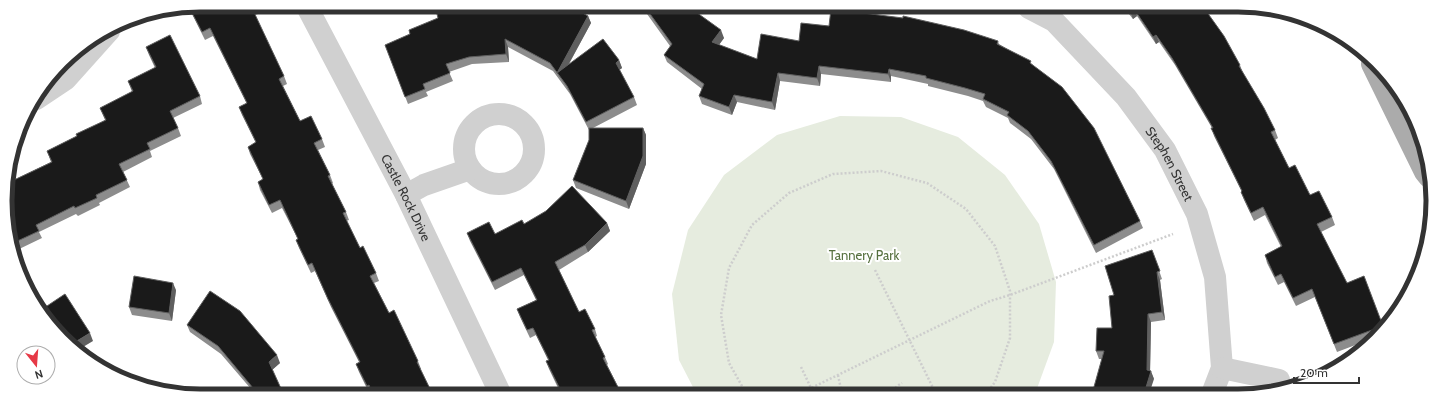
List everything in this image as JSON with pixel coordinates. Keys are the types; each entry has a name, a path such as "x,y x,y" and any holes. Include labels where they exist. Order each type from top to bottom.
{"main road":[{"path":"1377,73 1422,167"}],"street":[{"name":"Castle Rock Drive","path":"310,12 406,195 498,389"},
{"name":"Stephen Street","path":"1037,12 1054,21 1126,96 1165,150 1197,214 1216,277 1222,368 1214,389"},
{"path":"54,83 92,46"},
{"path":"406,195 424,185 470,169"},
{"path":"1222,368 1279,380"}],"path":[{"path":"744,389 729,363 721,315 729,268 752,225 788,193 833,174 881,171 927,183 966,209 995,246 1010,291 1010,338 995,382 990,389"},
{"path":"801,367 813,388 990,301 1010,295 1172,234"},
{"path":"875,270 934,389"},
{"path":"838,375 841,389"},
{"path":"894,389 902,383"}],"green space":[{"name":"Tannery Park","path":"840,116 901,117 958,137 1005,175 1039,224 1056,282 1054,342 1037,389 694,389 679,360 672,294 688,230 724,175 777,135"}],"building":[{"path":"192,12 254,12 284,76 279,79 300,121 311,116 322,139 314,143 346,212 343,213 360,248 363,246 376,273 370,276 389,313 394,310 430,389 370,389 369,385 367,386 356,364 360,362 328,299 312,263 308,265 280,200 269,205 258,182 263,179 248,147 256,142 239,107 247,103 210,28 202,32"},
{"path":"443,12 581,12 588,16 557,73 550,63 505,39 506,54 469,57 446,64 450,73 423,84 425,89 405,97 385,45 410,34 409,30 438,18 437,14"},
{"path":"649,12 696,12 721,30 712,42 757,59 761,34 799,41 801,23 829,26 831,12 855,12 903,18 903,16 964,30 998,41 997,44 1031,61 1030,63 1062,87 1094,128 1140,221 1094,245 1051,161 1028,131 1007,115 1009,112 983,99 985,94 926,78 926,76 889,69 888,74 819,66 817,78 778,73 772,102 734,95 729,107 699,96 704,84 664,55 672,44"},
{"path":"1136,12 1207,12 1224,36 1240,65 1239,66 1264,108 1275,130 1271,132 1289,168 1295,165 1310,195 1319,191 1332,217 1317,224 1347,283 1364,276 1381,322 1376,329 1334,344 1312,289 1293,298 1281,274 1275,277 1265,255 1282,246 1263,207 1251,213 1241,192 1242,191 1211,128 1213,128 1172,58 1156,35 1153,37"},
{"path":"170,35 200,96 170,111 178,128 147,143 150,149 119,164 127,180 96,195 97,198 75,208 74,206 36,225 39,231 17,241 12,213 14,179 52,162 47,151 77,136 76,134 106,120 100,108 133,91 128,81 156,67 146,47"},
{"path":"603,39 619,60 616,63 634,97 586,122 567,86 557,73"},
{"path":"589,128 643,128 643,156 626,201 573,180 589,140"},
{"path":"572,186 607,223 585,245 555,262 579,312 585,309 595,329 592,330 605,357 603,358 619,389 557,389 559,387 546,361 549,360 533,328 527,330 517,309 537,300 521,268 492,282 467,233 489,222 495,234 522,220 524,224 546,211"},
{"path":"1152,250 1160,271 1157,272 1162,312 1148,314 1147,370 1151,371 1146,389 1093,389 1104,351 1096,351 1097,328 1112,328 1109,296 1114,295 1105,266"},
{"path":"134,276 173,283 169,313 129,307"},
{"path":"210,291 240,311 277,355 269,362 281,389 251,389 253,388 218,346 187,325"},
{"path":"65,294 90,333 76,342 59,325 45,307"}]}
